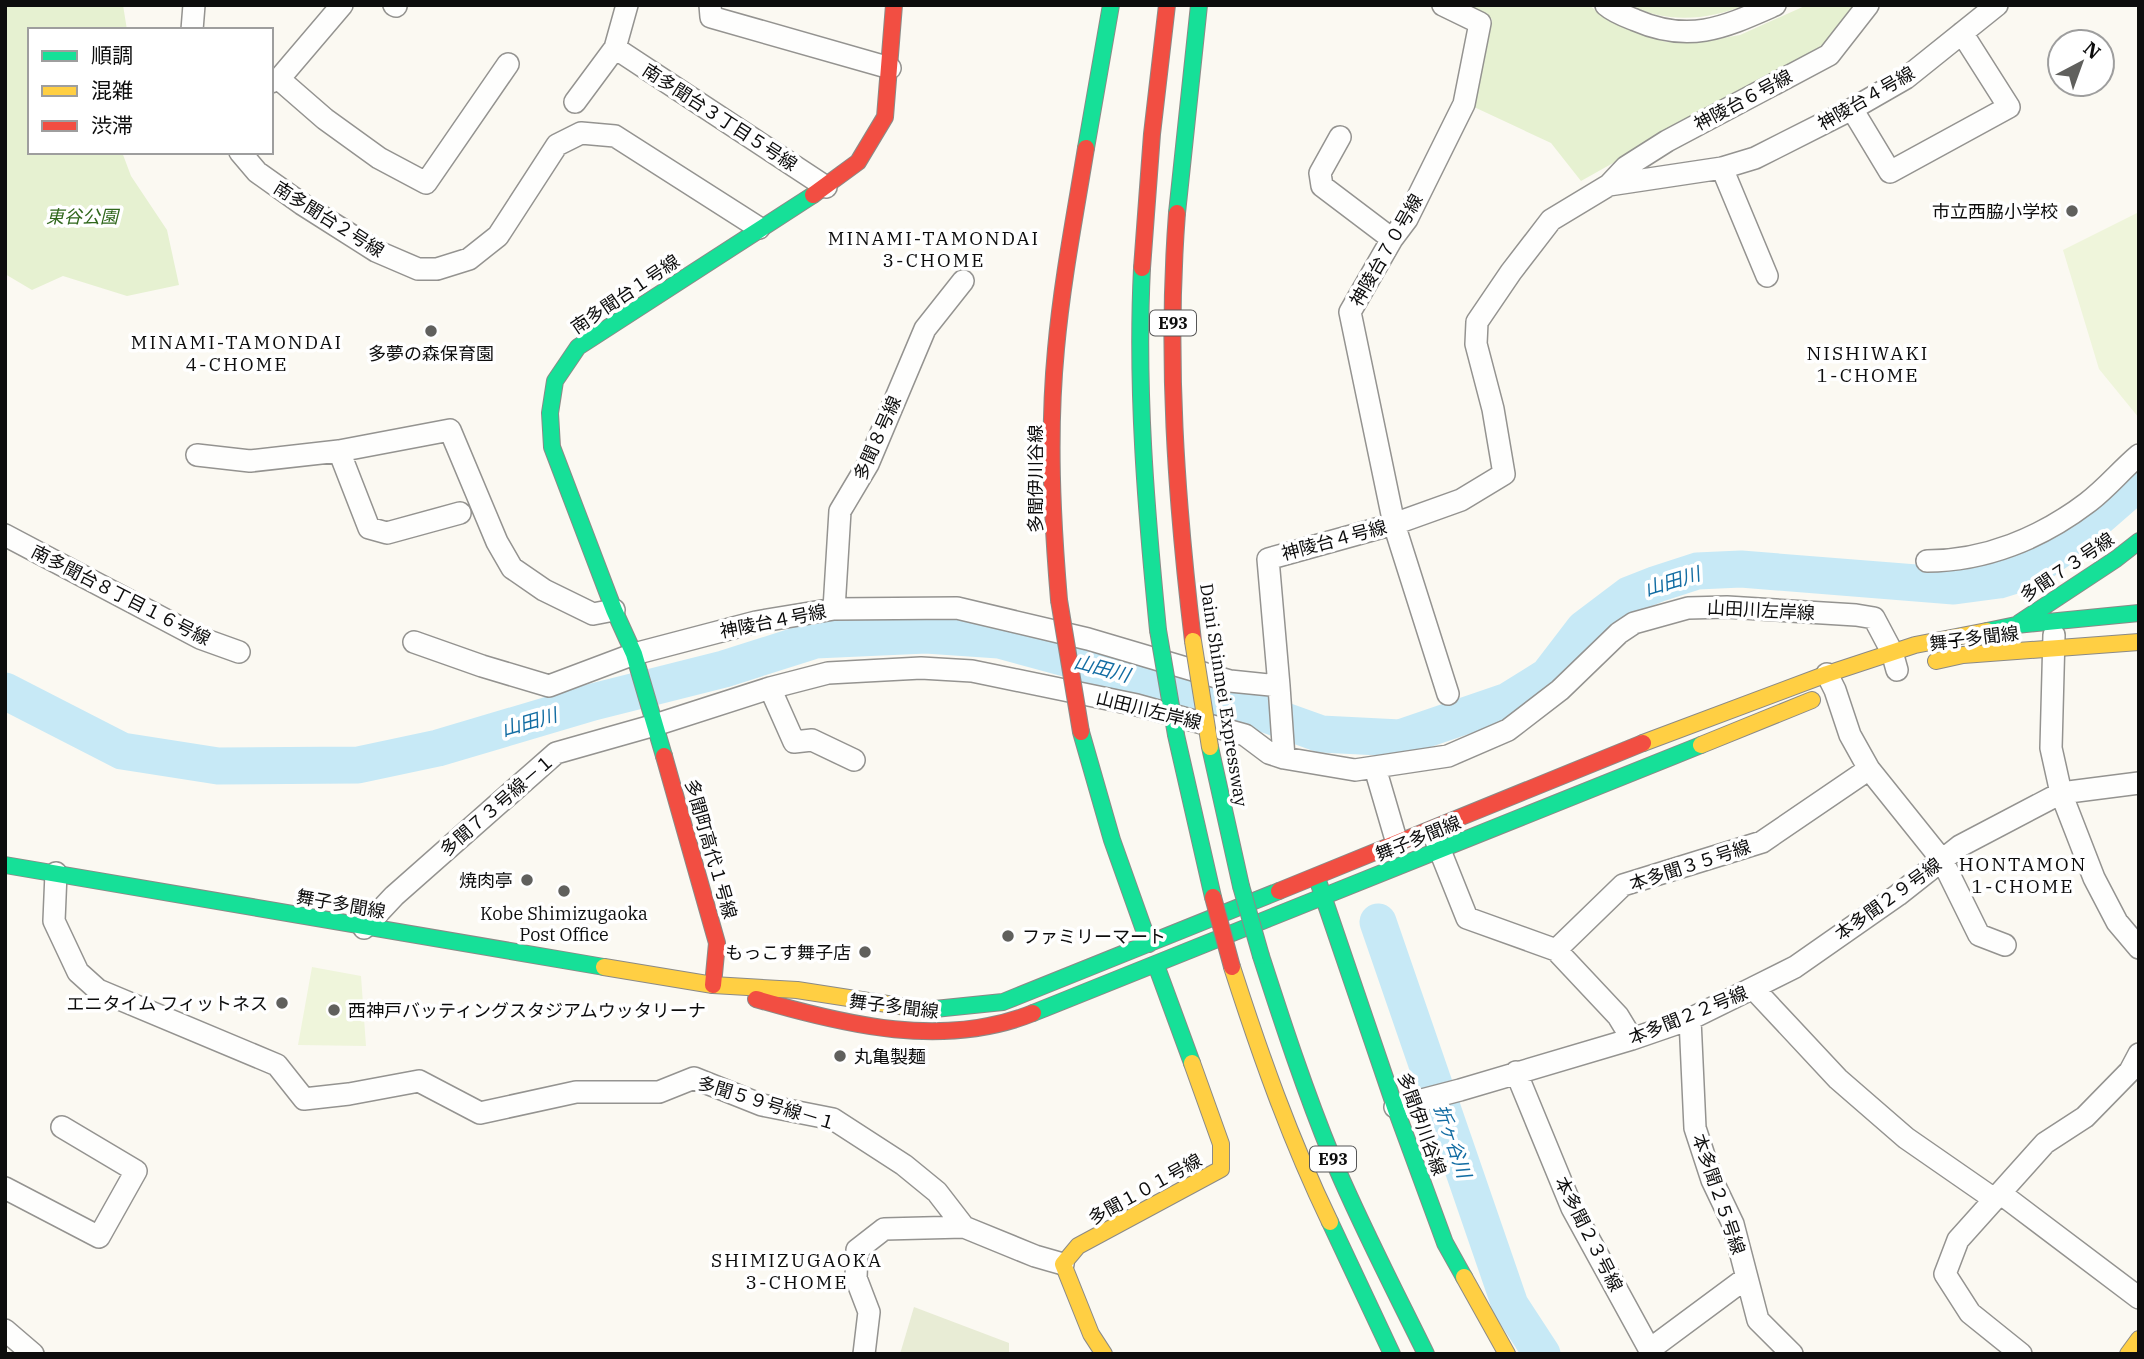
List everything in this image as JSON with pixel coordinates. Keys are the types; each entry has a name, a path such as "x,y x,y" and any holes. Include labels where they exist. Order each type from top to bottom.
{"main road":[{"name":"南多聞台１号線","path":"655,725 634,654 614,610 552,447 550,413 555,381 578,347 826,187 858,162 885,117 894,5"},
{"name":"多聞伊川谷線","path":"1111,5 1060,316 1054,404 1053,487 1059,600 1081,732 1112,840 1149,944"},
{"name":"E93","path":"1167,5 1151,150 1139,350 1143,448 1158,630 1176,735 1213,897 1262,1060 1303,1166 1392,1354"},
{"name":"Daini Shinmei Expressway","path":"1199,5 1181,170 1171,360 1181,536 1193,641 1210,747 1241,886 1293,1054 1333,1157 1426,1354"},
{"name":"多聞７３号線","path":"2016,625 2139,541"},
{"name":"舞子多聞線","path":"1902,665 1915,645 2016,625 2139,613"},
{"name":"舞子多聞線","path":"5,865 364,928 713,985 797,990 925,1010 1003,1002 1615,752 1902,665 1963,655 2139,642"},
{"name":"舞子多聞線","path":"713,985 794,1011 869,1024 933,1031 983,1029 1014,1021 1324,898 1836,683"},
{"name":"多聞町高代１号線","path":"655,725 717,943 713,985"},
{"name":"多聞伊川谷線","path":"1317,876 1395,1107 1445,1243 1507,1354"},
{"name":"多聞１０１号線","path":"1063,1264 1079,1246 1221,1169 1222,1144 1156,965"},
{"path":"1063,1264 1091,1334 1104,1354"},
{"path":"2127,1354 2139,1339"}],"street":[{"path":"192,28 194,5"},
{"path":"342,5 275,80 379,158 426,183 508,64"},
{"path":"575,103 615,48 627,5"},
{"path":"710,5 711,17 890,68"},
{"name":"神陵台７０号線","path":"1443,5 1480,23 1464,104 1407,219 1392,239 1350,312 1394,524 1448,694"},
{"path":"1606,5 1654,28 1692,32 1721,28 1775,5"},
{"name":"神陵台６号線","path":"1609,185 1626,167 1667,141 1829,55 1868,5"},
{"name":"神陵台４号線","path":"414,642 549,686 634,654 756,622 834,609 957,608 1088,639 1230,681 1279,686 1268,559 1394,524 1461,499 1504,474 1493,410 1476,344 1477,322 1551,220 1609,185 1722,168 1755,158 1852,109 1906,78 1997,5"},
{"path":"1852,109 1890,172 2009,107 1962,33"},
{"name":"南多聞台３丁目５号線","path":"615,48 826,187"},
{"name":"南多聞台２号線","path":"242,154 257,172 302,204 376,251 418,269 437,269 469,259 498,236 557,145 581,132 615,136 759,229"},
{"path":"1340,137 1320,173 1322,186 1392,239"},
{"path":"1722,168 1767,276"},
{"name":"多聞８号線","path":"834,609 840,511 868,464 925,329 963,281"},
{"path":"197,455 250,461 339,452 450,430 497,542 512,568 544,590 593,614 614,610"},
{"path":"339,452 369,528 387,533 460,513"},
{"path":"1927,561 1957,561 1993,552 2038,534 2088,503 2139,455"},
{"name":"南多聞台８丁目１６号線","path":"5,535 200,638 239,652"},
{"name":"山田川左岸線","path":"655,725 828,673 921,668 972,671 1137,705 1245,735 1269,753 1284,758 1355,770 1448,755 1508,730 1560,690 1619,633 1634,623 1688,608 1727,607 1874,618 1902,665"},
{"path":"2055,621 2051,748 2061,793 2094,878 2117,922 2139,948"},
{"path":"1836,683 1850,735 1869,769 1942,860 1979,935 2005,945"},
{"path":"1279,686 1284,758"},
{"path":"771,688 794,741 812,740 854,760"},
{"name":"多聞７３号線－１","path":"364,928 394,896 556,753 655,725"},
{"path":"1374,768 1397,843"},
{"name":"本多聞３５号線","path":"1556,950 1623,886 1762,842 1869,769"},
{"path":"2061,793 2139,783"},
{"name":"本多聞２９号線","path":"1754,988 1795,967 1898,895 1960,846 2061,793"},
{"path":"1431,829 1467,918 1556,950 1618,1016 1632,1039"},
{"name":"多聞５９号線－１","path":"56,873 54,921 78,972 99,990 277,1065 304,1099 419,1081 480,1113 576,1092 659,1092 694,1079 762,1105 833,1119 904,1165 937,1192 964,1227"},
{"path":"1149,944 1156,965"},
{"name":"本多聞２２号線","path":"1395,1107 1632,1039 1690,1018 1754,988 1838,1079 1906,1138 1997,1196 2139,1298"},
{"name":"本多聞２５号線","path":"1690,1018 1695,1128 1712,1180 1732,1224 1758,1320 1792,1354"},
{"path":"2021,1354 1970,1313 1945,1273 1958,1240 2045,1143 2085,1117 2130,1071 2139,1054"},
{"name":"本多聞２３号線","path":"1516,1072 1572,1208 1651,1352"},
{"path":"5,1188 99,1237 136,1171 62,1127"},
{"path":"864,1354 869,1312 856,1278 857,1250 884,1230 964,1227 1063,1264"},
{"path":"1651,1352 1746,1278"},
{"path":"5,1330 33,1354"}],"green space":[{"name":"東谷公園","path":"5,5 123,5 127,28 28,28 28,154 123,154 131,176 167,230 179,285 127,296 63,276 32,290 5,274"},
{"path":"1465,5 1589,5 1609,21 1666,42 1712,40 1740,35 1807,5 1855,5 1823,45 1581,181 1551,143 1474,107 1492,19"},
{"path":"1631,5 1745,5 1717,14 1688,18 1658,15"},
{"path":"2139,212 2139,418 2099,369 2063,250"},
{"name":"西神戸バッティングスタジアムウッタリーナ","path":"312,967 361,976 366,1046 298,1045"},
{"path":"914,1307 1009,1343 1009,1354 900,1354"}],"waterway":[{"name":"山田川","path":"5,691 122,751 218,766 358,765 438,748 593,702 724,669 815,640 926,635 999,640 1246,707 1321,734 1400,738 1508,701 1548,676 1584,629 1629,595 1657,584 1697,571 1741,569 1954,586 1999,580 2031,570 2069,543 2139,482"},
{"name":"折ヶ谷川","path":"1378,922 1510,1305 1542,1354"}],"traffic: fast":[{"path":"1086,148 1111,5"},
{"path":"1177,213 1199,5"},
{"path":"664,756 634,654 614,610 552,447 550,413 555,381 578,347 813,195"},
{"path":"1142,268 1140,359 1143,449 1158,630"},
{"path":"2019,623 2139,541"},
{"path":"1987,631 2016,625 2139,613"},
{"path":"1158,630 1176,735"},
{"path":"1081,732 1112,840 1149,944"},
{"path":"1176,735 1213,897"},
{"path":"1033,1013 1701,745"},
{"path":"1210,747 1241,886"},
{"path":"5,865 604,967"},
{"path":"1318,881 1395,1107 1445,1243 1464,1277"},
{"path":"1241,886 1261,956"},
{"path":"913,1008 925,1010 1003,1002 1279,891"},
{"path":"1261,956 1303,1082 1332,1157 1426,1354"},
{"path":"1156,965 1192,1063"},
{"path":"1330,1222 1392,1354"}],"traffic: slow":[{"path":"1643,743 1827,674 1915,645 1987,631"},
{"path":"1193,641 1210,747"},
{"path":"1936,661 1963,655 2139,642"},
{"path":"1701,745 1812,700"},
{"path":"604,967 713,985 797,990 913,1008"},
{"path":"1232,967 1276,1096 1330,1222"},
{"path":"1104,1354 1091,1334 1063,1264 1078,1246 1221,1169 1221,1144 1192,1063"},
{"path":"1464,1277 1507,1354"},
{"path":"2128,1354 2139,1339"}],"traffic: jam":[{"path":"813,195 858,162 885,117 894,5"},
{"path":"1142,268 1152,134 1167,5"},
{"path":"1059,600 1054,538 1052,412 1062,299 1086,148"},
{"path":"1177,213 1172,321 1174,427 1193,641"},
{"path":"1059,600 1081,732"},
{"path":"1279,891 1643,743"},
{"path":"664,756 717,943 713,985"},
{"path":"1213,897 1232,967"},
{"path":"756,999 859,1024 930,1031 965,1030 999,1024 1033,1013"}],"place":[{"name":"市立西脇小学校","path":"2072,211"},
{"name":"多夢の森保育園","path":"431,331"},
{"name":"焼肉亭","path":"527,880"},
{"name":"Kobe Shimizugaoka Post Office","path":"564,891"},
{"name":"ファミリーマート","path":"1008,936"},
{"name":"もっこす舞子店","path":"865,952"},
{"name":"エニタイム フィットネス","path":"282,1003"},
{"name":"西神戸バッティングスタジアムウッタリーナ","path":"334,1010"},
{"name":"丸亀製麺","path":"840,1056"}],"district":[{"name":"MINAMI-TAMONDAI 3-CHOME","path":"934,249"},
{"name":"MINAMI-TAMONDAI 4-CHOME","path":"237,353"},
{"name":"NISHIWAKI 1-CHOME","path":"1868,364"},
{"name":"HONTAMON 1-CHOME","path":"2023,875"},
{"name":"SHIMIZUGAOKA 3-CHOME","path":"797,1271"}]}
